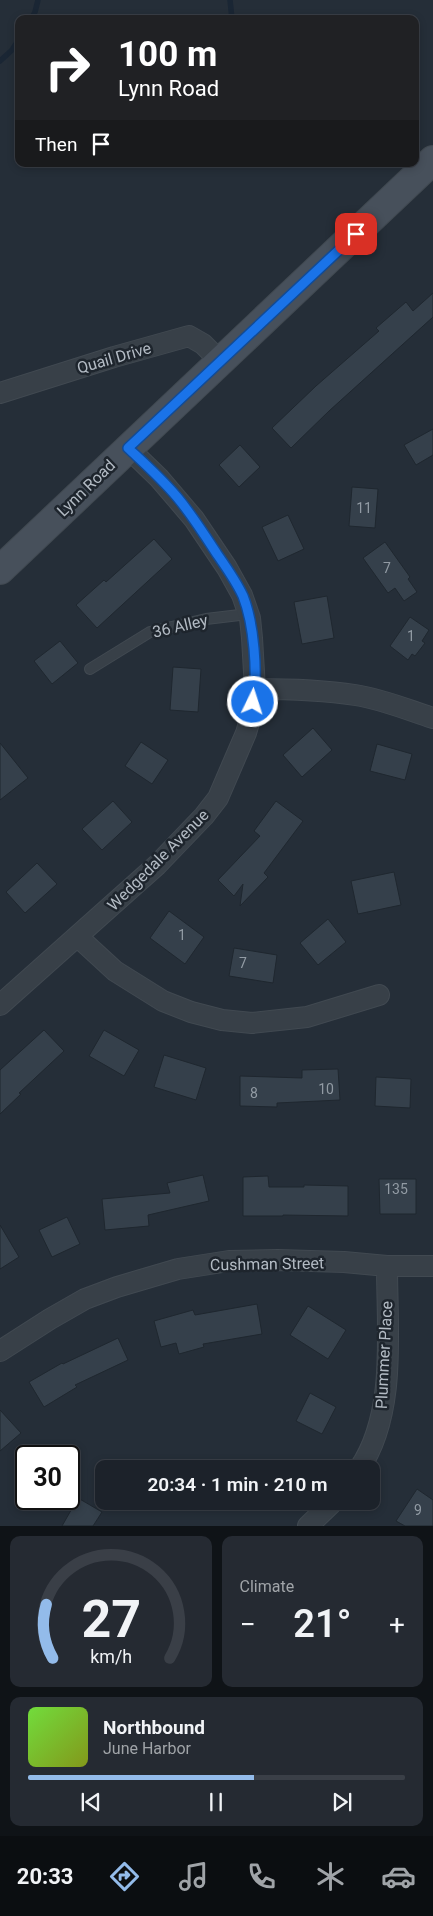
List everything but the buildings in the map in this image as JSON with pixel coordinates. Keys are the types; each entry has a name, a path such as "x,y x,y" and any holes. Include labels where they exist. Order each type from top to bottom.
{"street":[{"name":"Lynn Road","path":"0,570 433,160"},
{"name":"Quail Drive","path":"0,392 189,336 202,344 220,361"},
{"name":"Wedgedale Avenue","path":"0,1005 157,865 204,816 218,798 246,733 251,716 255,689 252,638 248,614 242,595 194,519 159,478 128,448"},
{"path":"255,689 307,690 356,695 386,702 433,718"},
{"path":"78,937 115,971 164,1001 191,1012 222,1020 252,1023 307,1017 379,995"},
{"name":"Cushman Street","path":"0,1352 50,1319 85,1299 117,1287 178,1269 229,1261 278,1260 344,1262 387,1266 433,1266"},
{"name":"Plummer Place","path":"365,1460 380,1421 384,1401 387,1364 387,1266"},
{"path":"308,1526 325,1510"}],"lane":[{"name":"36 Alley","path":"90,668 150,632 206,619 248,614"}],"waterway":[{"path":"33,15 38,0"},
{"path":"230,0 232,15"},
{"path":"0,61 15,45"}],"route":[{"path":"253,702 255,689 250,618 242,595 227,568 194,519 159,478 128,448 356,234"}]}
